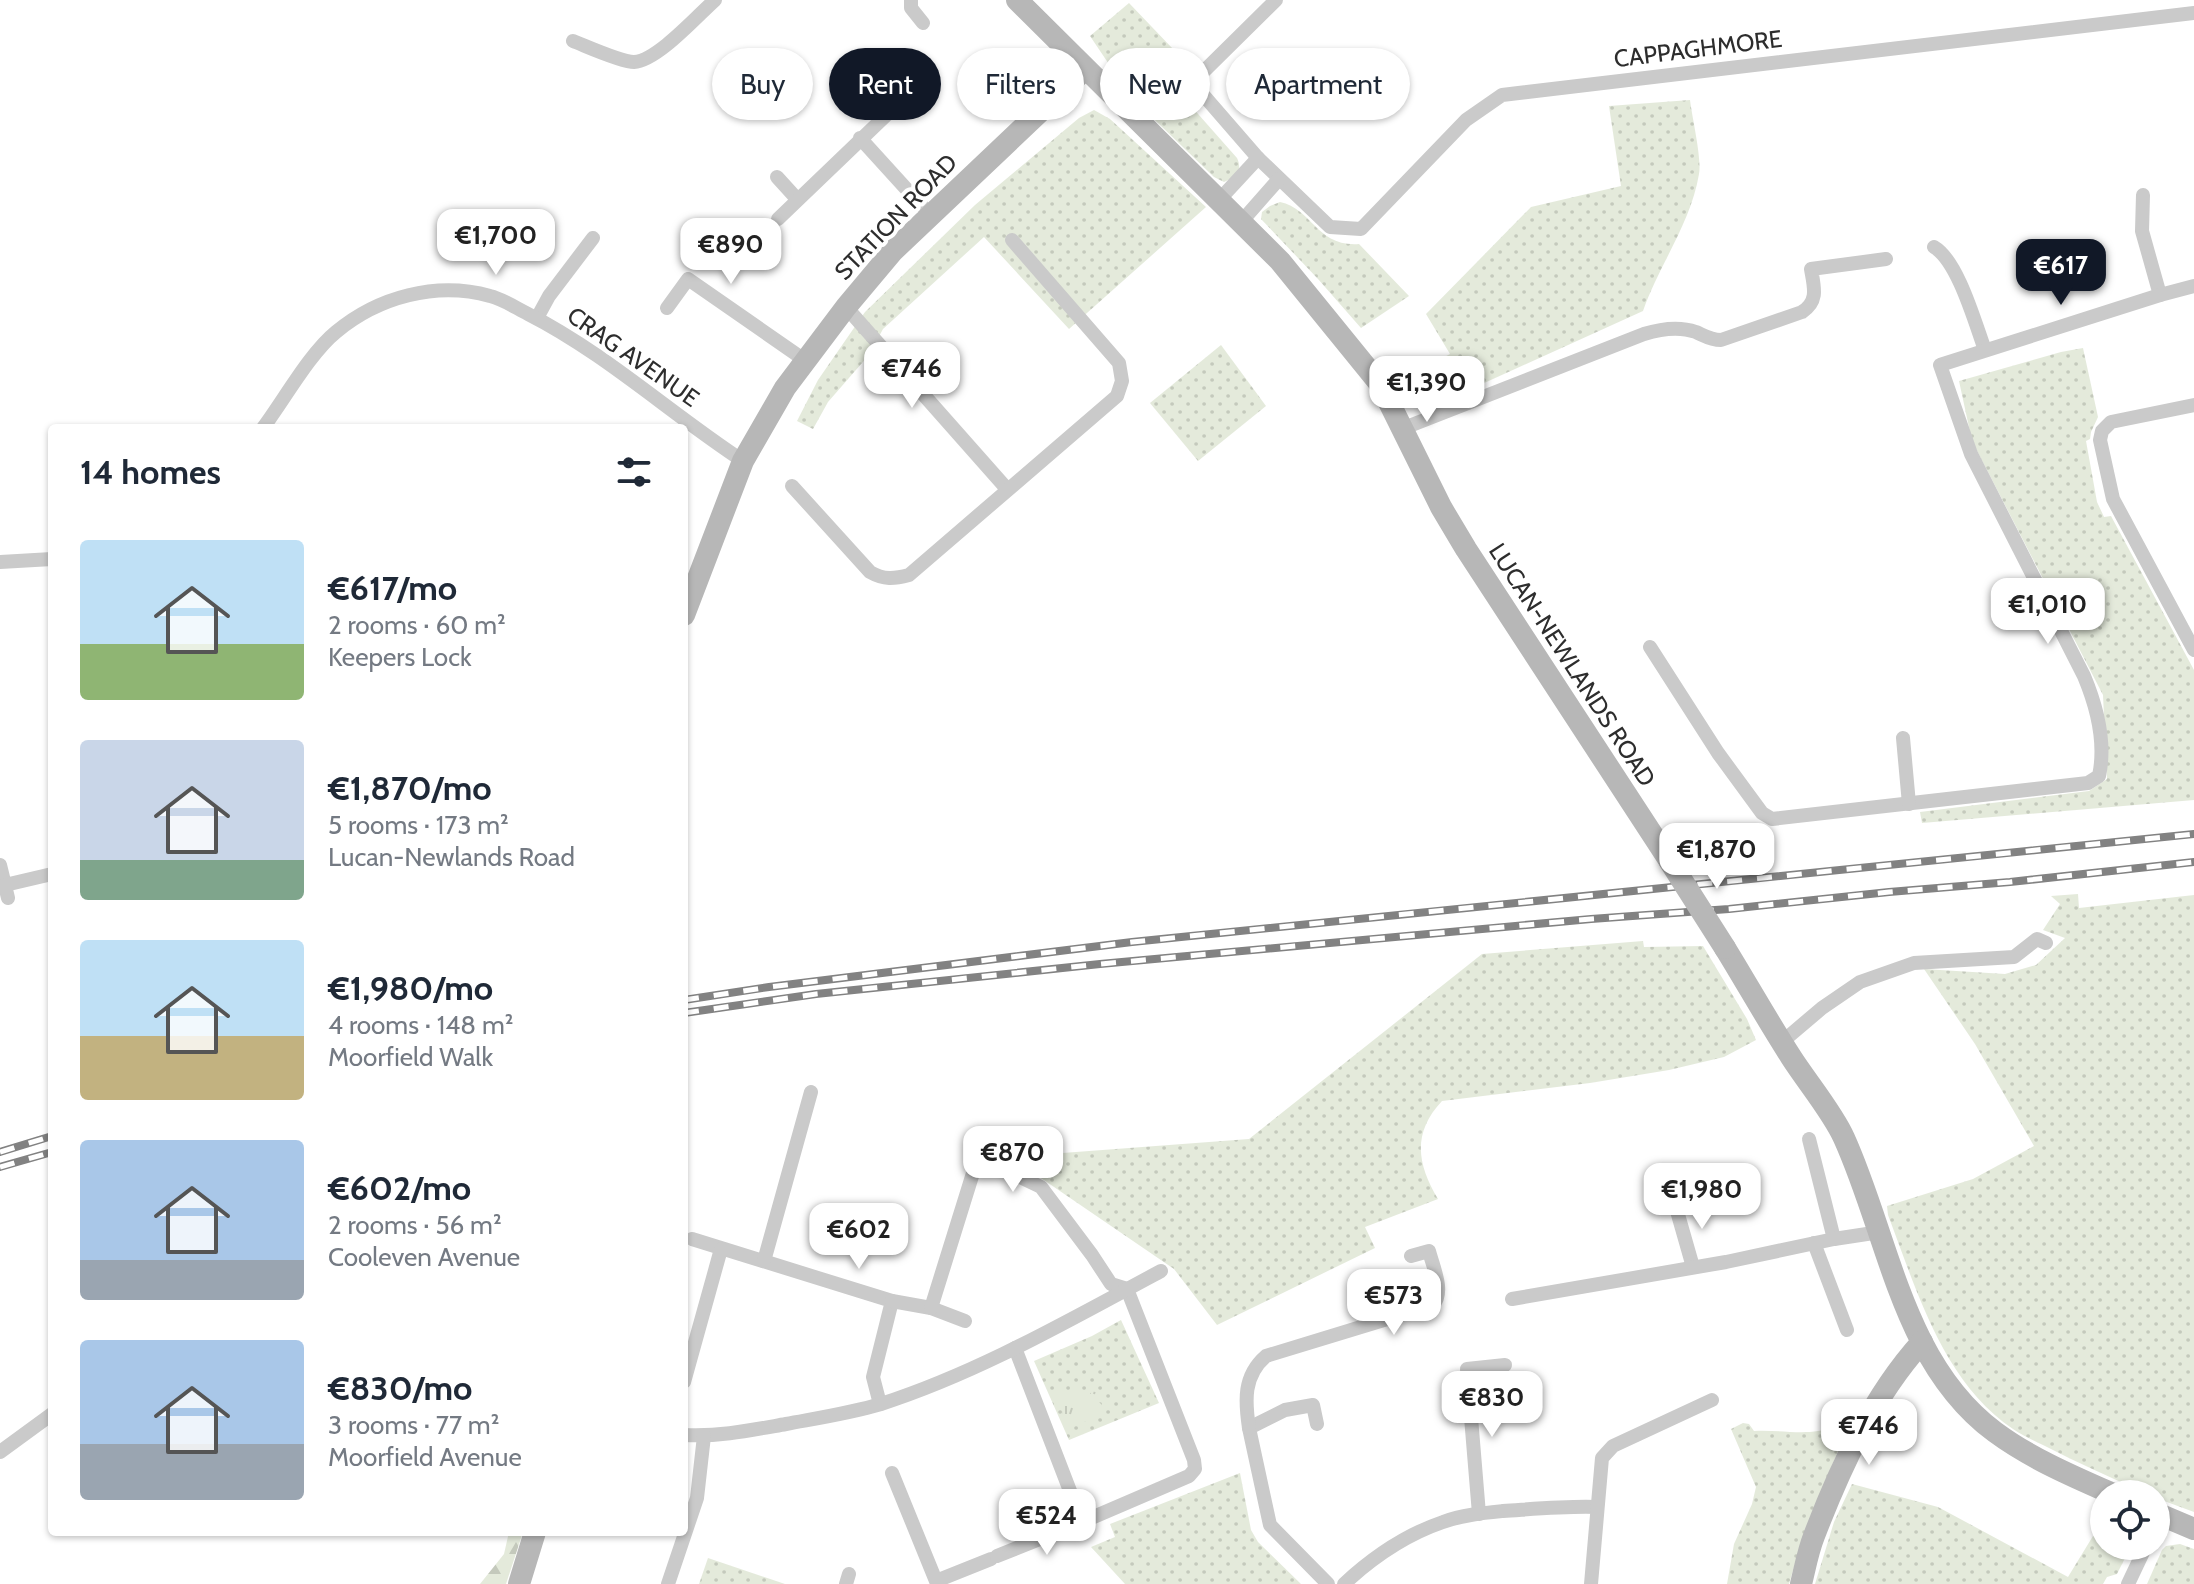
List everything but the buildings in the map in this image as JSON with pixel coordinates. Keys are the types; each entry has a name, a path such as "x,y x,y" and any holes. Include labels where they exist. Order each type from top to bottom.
{"street":[{"path":"573,41 633,62 648,58 715,0"},
{"path":"911,0 911,8 923,23"},
{"name":"LUCAN-NEWLANDS ROAD","path":"1017,0 1280,261 1380,384 1441,507 1466,549 1844,1136 1904,1302 1940,1376 1966,1406 2013,1445 2090,1484"},
{"name":"CAPPAGHMORE","path":"1276,0 1198,77 1199,90 1258,158 1330,227 1361,229 1466,120 1502,95 2194,13"},
{"name":"STATION ROAD","path":"688,605 743,461 785,388 893,251 1085,69"},
{"path":"778,219 880,120"},
{"path":"860,138 930,215"},
{"path":"1220,199 1258,158"},
{"path":"777,177 797,199"},
{"path":"1242,221 1279,179"},
{"path":"2143,195 2142,231 2160,295"},
{"path":"537,318 549,296 593,238"},
{"path":"792,486 870,572 878,577 894,579 909,575 1117,396 1122,381 1119,363 1012,240"},
{"path":"1934,247 1941,251 1952,269 1985,350"},
{"path":"1404,428 1644,334 1677,329 1721,340 1802,312 1814,299 1811,269 1886,259"},
{"path":"667,308 688,279 806,361"},
{"path":"1650,647 1718,753 1762,813 1772,819 2088,783 2099,776 2101,737 2095,700 1971,454 1940,365 2194,286"},
{"name":"CRAG AVENUE","path":"266,424 337,331 369,309 412,295 455,290 492,296 558,329 743,461"},
{"path":"846,307 1007,489"},
{"path":"2194,405 2111,422 2102,431 2100,440 2113,499 2194,650"},
{"path":"0,562 48,559"},
{"path":"1903,738 1909,804"},
{"path":"0,865 7,892 48,876"},
{"path":"1782,1042 1822,1008 1860,982 1914,963 2014,957 2037,939 2046,943"},
{"path":"764,1261 811,1092"},
{"path":"1809,1139 1834,1239"},
{"path":"931,1308 978,1157 1041,1187 1111,1284 1127,1289"},
{"path":"1675,1204 1693,1267"},
{"path":"1512,1299 1880,1232"},
{"path":"692,1239 892,1301 931,1308 965,1321"},
{"path":"1814,1243 1847,1330"},
{"path":"688,1368 721,1249"},
{"path":"1328,1584 1270,1525 1249,1428 1246,1392 1252,1373 1266,1356 1433,1305 1438,1299 1438,1289 1429,1251 1411,1256"},
{"path":"688,1435 727,1434 880,1404 1015,1348 1161,1271"},
{"path":"892,1473 936,1582 1189,1476 1195,1469 1194,1460 1127,1289"},
{"path":"880,1404 873,1377 892,1301"},
{"path":"1801,1584 1813,1538 1870,1413 1899,1368 1922,1342"},
{"path":"1015,1348 1082,1522"},
{"path":"1479,1514 1467,1369 1505,1365"},
{"path":"1591,1584 1602,1458 1613,1446 1712,1400"},
{"path":"1249,1428 1285,1410 1313,1405 1317,1424"},
{"path":"0,1452 48,1417"},
{"path":"688,1525 697,1498 704,1436"},
{"path":"1344,1584 1368,1562 1405,1538 1445,1521 1479,1514 1596,1507"},
{"path":"2170,1522 2194,1529"},
{"path":"519,1584 534,1536"},
{"path":"668,1584 684,1536"},
{"path":"2128,1584 2139,1560"}],"green space":[{"path":"1129,3 1172,48 1100,48 1100,51 1090,36"},
{"path":"1690,100 1700,167 1695,192 1643,311 1471,389 1425,407 1411,404 1404,391 1406,378 1450,354 1426,314 1531,207 1621,186 1609,106"},
{"path":"1094,110 1100,113 1100,120 1111,120 1206,207 1069,329 984,237 883,329 869,355 828,402 813,429 797,421 818,380 865,312 975,205 1077,120 1084,120 1084,115"},
{"path":"1155,120 1203,120 1239,163 1239,170 1232,178 1224,182 1214,177"},
{"path":"1280,202 1300,212 1333,240 1359,244 1409,296 1361,328 1261,219 1262,212"},
{"path":"1221,345 1266,406 1198,461 1150,403"},
{"path":"2083,348 2098,417 2090,439 2086,441 2097,502 2104,517 2111,516 2194,670 2194,800 1922,823 1920,812 2089,791 2107,779 2103,695 1972,441 1959,381"},
{"path":"2078,894 2079,908 2194,895 2194,1512 2170,1503 2170,1480 2117,1480 2029,1438 1989,1409 1950,1361 1935,1333 1888,1215 1887,1206 1973,1179 2034,1146 1975,1044 1924,969 2005,974 2036,965 2065,938 2043,930 2060,904 2051,896"},
{"path":"1643,941 1644,947 1703,946 1747,1019 1756,1040 1724,1057 1669,1070 1442,1101 1426,1125 1421,1149 1426,1173 1438,1199 1365,1227 1375,1248 1217,1325 1174,1269 1010,1157 1249,1139 1482,954"},
{"path":"1121,1320 1159,1403 1069,1440 1034,1361"},
{"path":"1064,1389 1088,1397 1092,1391 1098,1393 1096,1399 1102,1405 1100,1415 1073,1427 1064,1421 1054,1390"},
{"path":"1855,1412 1811,1518 1789,1584 1727,1584 1734,1544 1756,1487 1731,1429 1743,1423 1749,1424 1754,1431 1814,1432 1833,1427"},
{"path":"1240,1473 1251,1530 1258,1542 1301,1584 1125,1584 1091,1547 1115,1537 1110,1524"},
{"path":"1852,1484 1938,1507 2068,1577 2090,1541 2090,1560 2124,1560 2117,1574 2107,1577 2103,1584 1815,1584 1834,1522"},
{"path":"508,1536 522,1536 506,1584 480,1584 504,1554"},
{"path":"2180,1544 2194,1549 2194,1584 2147,1584 2158,1560 2170,1560 2170,1545"},
{"path":"708,1558 785,1584 699,1584"}],"railway":[{"path":"688,999 1132,942 2194,834"},
{"path":"688,1012 816,994 1100,964 1729,909 2194,862"},
{"path":"0,1152 48,1137"},
{"path":"0,1167 48,1153"}]}
